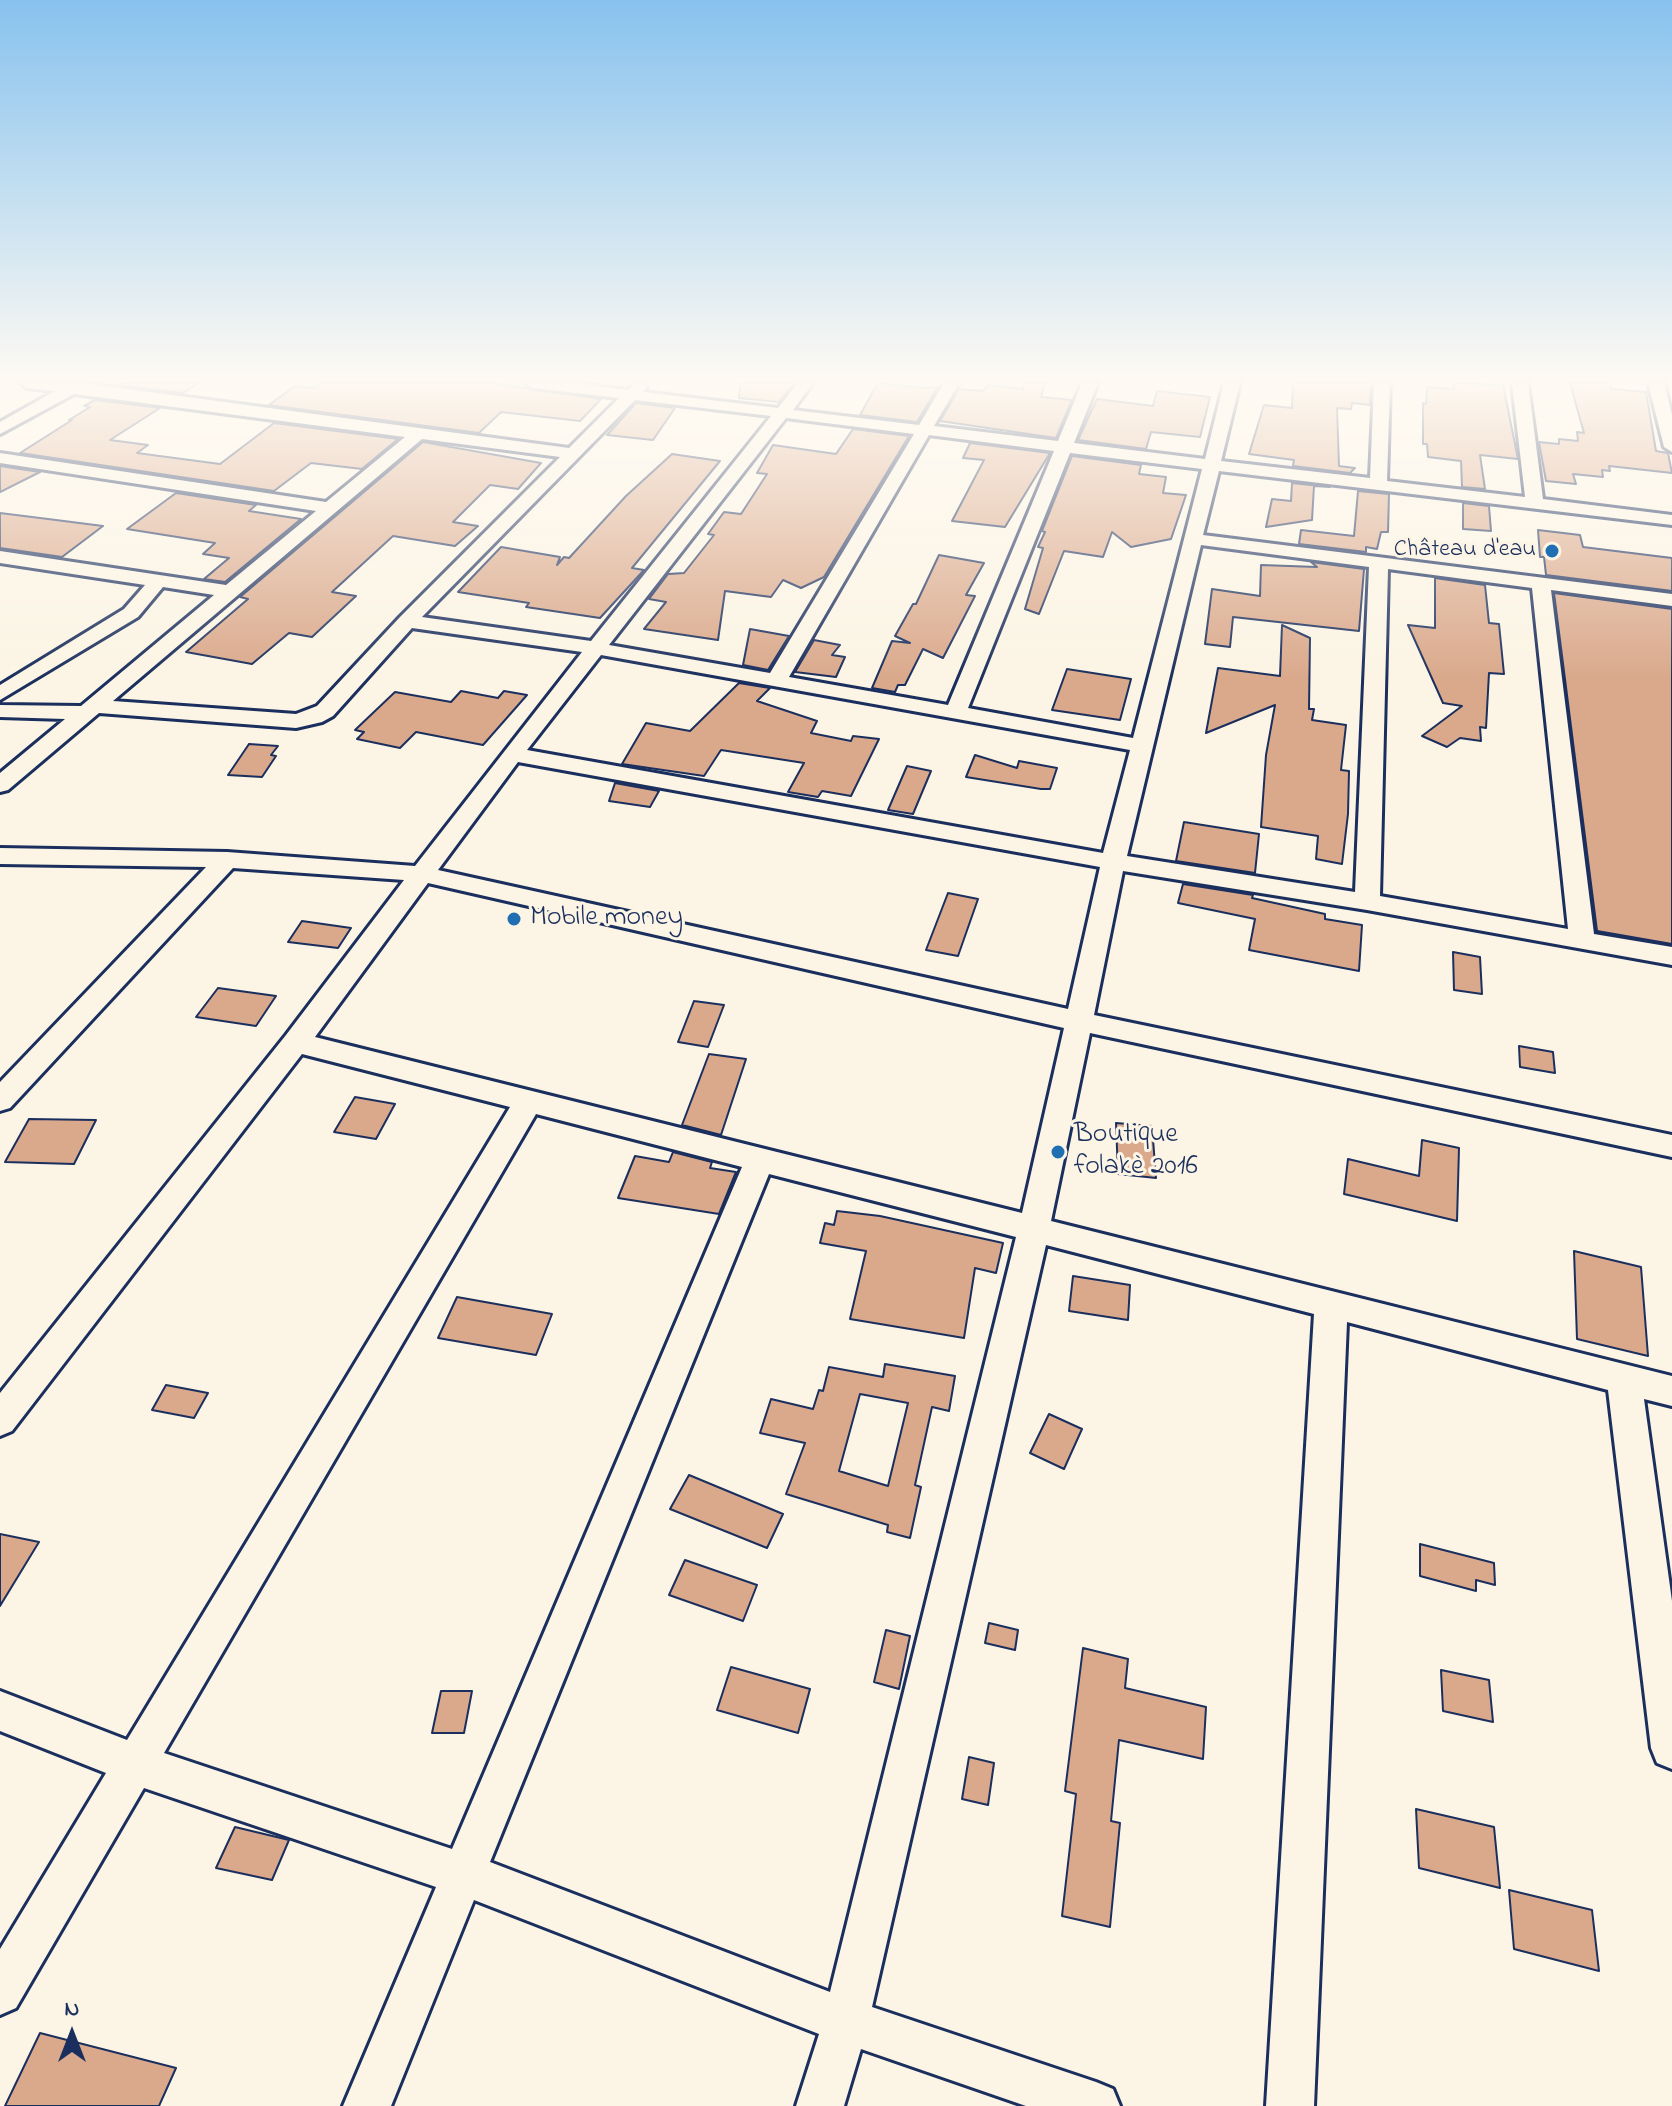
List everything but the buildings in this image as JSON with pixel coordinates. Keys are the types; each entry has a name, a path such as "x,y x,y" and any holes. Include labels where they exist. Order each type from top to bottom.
{"street":[{"path":"154,481 330,508"},
{"path":"0,785 362,481"},
{"path":"0,711 90,710 296,721 314,717 325,711 407,621 547,481"},
{"path":"0,1420 296,1042 594,648 727,481"},
{"path":"776,681 895,481"},
{"path":"955,713 1047,481"},
{"path":"820,2106 846,2021 1034,1229 1113,862 1207,481"},
{"path":"1347,481 1672,520"},
{"path":"1532,481 1535,504"},
{"path":"1195,539 1672,600"},
{"path":"0,557 231,592"},
{"path":"1367,902 1379,562"},
{"path":"6,687 131,613 158,581"},
{"path":"1541,583 1582,940"},
{"path":"407,621 594,648 1143,746"},
{"path":"512,754 1113,862 1367,902 1672,956"},
{"path":"0,856 227,860 422,874 1077,1021 1672,1146"},
{"path":"0,1100 227,860"},
{"path":"296,1042 1672,1391"},
{"path":"0,1992 529,1100"},
{"path":"367,2106 760,1159"},
{"path":"1290,2106 1331,1305"},
{"path":"1624,1381 1672,1748"},
{"path":"0,1711 135,1764 463,1874 846,2021 1096,2106"}],"place":[{"name":"Château d'eau","path":"1552,551"},
{"name":"Mobile money","path":"514,919"},
{"name":"Boutique folakè 2016","path":"1058,1152"}]}
